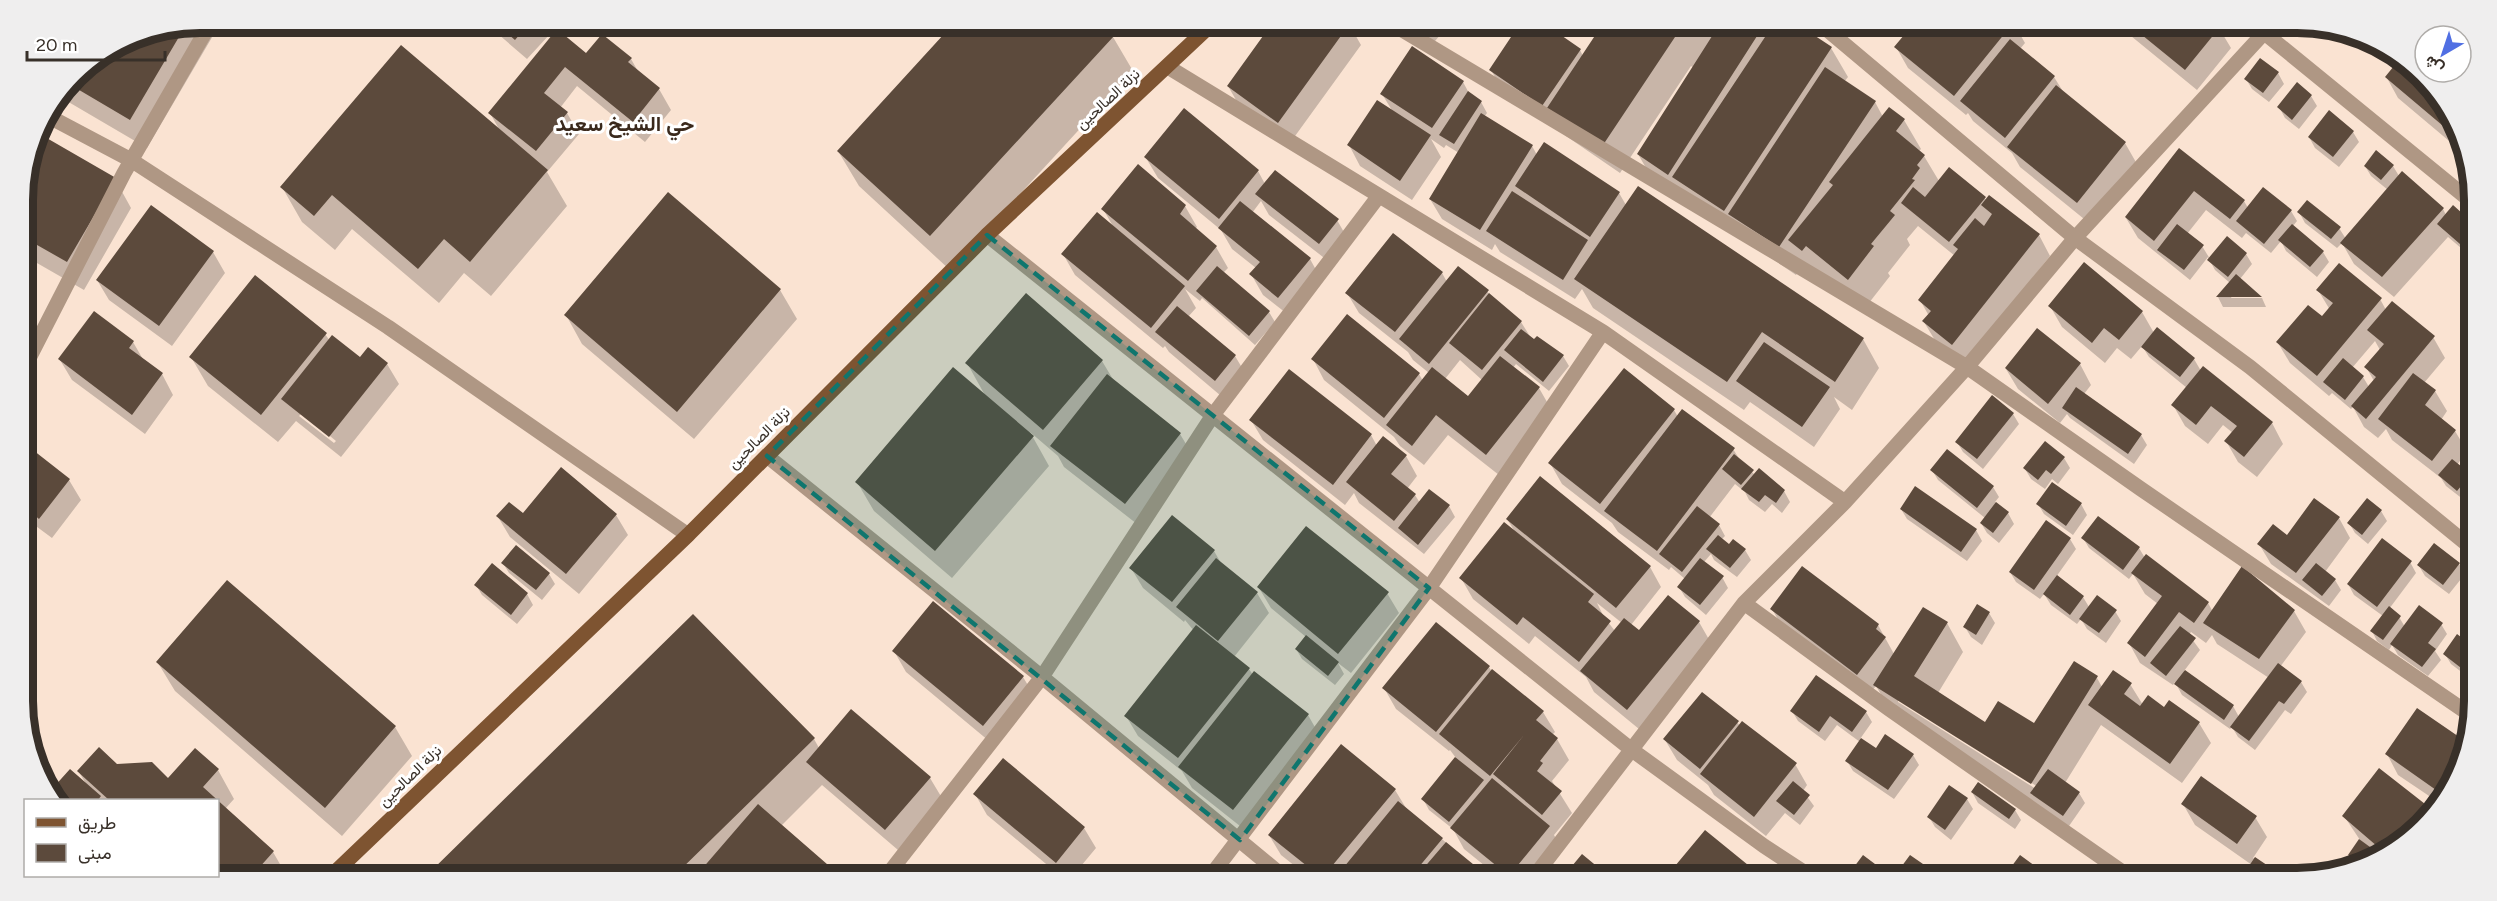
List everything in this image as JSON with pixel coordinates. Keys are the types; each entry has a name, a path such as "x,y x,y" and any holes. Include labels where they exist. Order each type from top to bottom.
{"main road":[{"name":"نزلة الصالحين","path":"340,868 688,535 987,235 1203,33"}],"street":[{"path":"33,351 131,160 205,33"},
{"path":"1407,33 1967,367 2150,496 2464,711"},
{"path":"1831,33 2075,238 2250,367 2464,542"},
{"path":"1541,868 1744,603 1845,502 1967,367 2075,238 2265,33"},
{"path":"2276,33 2464,194"},
{"path":"1168,67 1603,332 1845,502"},
{"path":"54,119 131,160 388,327 688,535"},
{"path":"893,868 1042,677 1213,415 1378,197"},
{"path":"987,235 1632,750 1795,868"},
{"path":"1217,868 1429,588 1603,332"},
{"path":"767,456 1042,677 1273,868"},
{"path":"1744,603 1889,709 2117,868"}],"highlighted area":[{"path":"987,235 1429,588 1240,840 767,456"}],"building":[{"path":"507,33 521,33 515,40"},
{"path":"554,33 562,33 586,53 602,34 632,58 628,62 660,88 633,122 565,67 544,93 568,112 536,151 488,113"},
{"path":"945,33 1111,33 1114,36 930,236 837,151"},
{"path":"1265,33 1343,33 1278,123 1227,86"},
{"path":"1418,33 1428,33 1424,38"},
{"path":"1514,33 1558,33 1581,49 1542,106 1489,70"},
{"path":"1597,33 1678,33 1603,145 1547,108"},
{"path":"1714,33 1759,33 1668,175 1637,154"},
{"path":"1768,33 1811,33 1832,47 1724,211 1672,177"},
{"path":"1906,33 2005,33 1954,96 1894,47"},
{"path":"2140,33 2215,33 2185,70"},
{"path":"181,34 130,120 76,88 90,74 116,55 157,39"},
{"path":"2010,39 2055,76 2005,138 1960,101"},
{"path":"401,45 548,170 470,262 444,239 418,269 332,195 314,216 280,187"},
{"path":"1412,46 1464,81 1432,128 1380,94"},
{"path":"2260,58 2279,72 2263,93 2244,79"},
{"path":"2395,65 2407,74 2413,80 2413,84 2417,84 2429,98 2442,116 2449,131 2385,77"},
{"path":"1825,67 1876,101 1779,247 1728,214"},
{"path":"2297,82 2312,95 2292,120 2277,107"},
{"path":"2056,85 2126,142 2077,203 2007,147"},
{"path":"1468,91 1482,101 1454,144 1439,135"},
{"path":"1377,100 1431,135 1400,181 1347,145"},
{"path":"1889,107 1905,119 1896,131 1925,155 1917,165 1920,168 1912,179 1915,180 1890,211 1895,215 1871,244 1874,246 1848,280 1806,246 1802,251 1788,240 1833,185 1829,182"},
{"path":"1184,108 1259,170 1219,219 1144,157"},
{"path":"2329,110 2354,131 2333,157 2308,137"},
{"path":"1481,113 1533,145 1480,230 1429,199"},
{"path":"45,137 116,178 67,262 33,243 34,178"},
{"path":"1544,142 1620,192 1590,237 1515,186"},
{"path":"2179,148 2245,200 2230,219 2194,191 2154,241 2125,217"},
{"path":"2376,150 2394,165 2381,180 2364,166"},
{"path":"1138,164 1186,205 1180,214 1217,246 1188,281 1101,209"},
{"path":"1949,167 1986,197 1949,242 1901,203 1913,187 1925,197"},
{"path":"1275,170 1339,219 1319,244 1255,194"},
{"path":"2402,171 2444,208 2382,277 2340,243"},
{"path":"1638,186 1864,338 1835,382 1762,332 1727,382 1574,279"},
{"path":"2263,187 2292,210 2264,244 2236,221"},
{"path":"1512,191 1588,240 1563,280 1486,231"},
{"path":"668,192 781,289 677,412 564,315"},
{"path":"1989,195 2040,234 1952,345 1922,321 1931,311 1918,300 1958,249 1953,245 1975,218 1984,226 1992,214 1981,205"},
{"path":"2307,200 2341,227 2331,239 2297,212"},
{"path":"1240,201 1311,258 1278,298 1249,274 1260,262 1218,228"},
{"path":"151,205 214,251 159,326 96,280"},
{"path":"2453,205 2464,215 2464,239 2460,244 2437,224"},
{"path":"1097,212 1185,286 1151,328 1061,254"},
{"path":"2177,224 2204,245 2184,270 2157,250"},
{"path":"2292,224 2324,251 2310,267 2278,240"},
{"path":"1393,233 1443,272 1395,332 1345,293"},
{"path":"2227,236 2247,253 2228,277 2207,260"},
{"path":"2084,262 2143,311 2119,340 2104,328 2092,343 2048,306"},
{"path":"2339,263 2382,298 2317,376 2276,342 2308,305 2322,316 2333,303 2316,290"},
{"path":"1217,266 1270,311 1249,336 1196,291"},
{"path":"1458,266 1489,290 1429,364 1399,339"},
{"path":"2236,274 2262,297 2216,297"},
{"path":"255,275 327,333 261,415 189,357"},
{"path":"1026,293 1103,360 1043,430 965,363"},
{"path":"1489,293 1522,321 1482,370 1449,343"},
{"path":"2392,301 2435,336 2366,419 2351,406 2376,377 2364,367 2384,344 2367,330"},
{"path":"1177,306 1236,355 1215,381 1155,332"},
{"path":"94,311 134,341 129,348 163,373 132,415 58,359"},
{"path":"1347,314 1420,373 1384,418 1311,359"},
{"path":"2157,327 2195,358 2180,377 2141,347"},
{"path":"2037,328 2081,363 2048,404 2005,368"},
{"path":"1521,329 1534,339 1537,336 1564,355 1543,382 1504,350"},
{"path":"332,335 360,357 368,347 388,363 329,437 281,399"},
{"path":"1764,342 1830,387 1802,427 1736,381"},
{"path":"1500,356 1540,387 1486,455 1436,415 1412,446 1386,425 1432,367 1468,396"},
{"path":"2343,358 2364,376 2345,400 2323,382"},
{"path":"2203,366 2273,422 2244,457 2224,441 2237,426 2211,406 2196,425 2171,405"},
{"path":"953,367 1034,436 935,551 855,482"},
{"path":"1624,368 1675,409 1600,504 1548,463"},
{"path":"1289,369 1372,434 1333,485 1249,420"},
{"path":"2413,373 2436,390 2425,405 2456,430 2432,461 2378,419"},
{"path":"1107,374 1181,433 1125,504 1050,446"},
{"path":"2076,387 2142,434 2128,454 2062,408"},
{"path":"1992,395 2014,413 1977,459 1955,442"},
{"path":"1682,409 1735,448 1657,551 1604,511"},
{"path":"1383,436 1407,455 1391,474 1416,494 1394,521 1346,482"},
{"path":"2045,441 2065,457 2051,474 2046,470 2038,480 2023,468"},
{"path":"1947,449 1994,486 1977,508 1930,470"},
{"path":"33,450 70,479 39,519 33,514"},
{"path":"1734,454 1754,470 1741,485 1722,469"},
{"path":"2452,459 2464,468 2464,482 2457,491 2438,475"},
{"path":"561,467 617,514 566,574 496,516 509,502 523,513"},
{"path":"1759,468 1785,490 1776,503 1765,495 1759,502 1741,489"},
{"path":"1540,476 1651,566 1616,608 1506,519"},
{"path":"2052,482 2082,503 2066,526 2036,504"},
{"path":"1915,486 1977,529 1961,552 1900,509"},
{"path":"1429,489 1450,505 1418,545 1398,528"},
{"path":"2314,498 2340,517 2296,573 2257,544 2273,524 2287,535"},
{"path":"2367,498 2382,510 2362,535 2347,523"},
{"path":"1996,502 2009,512 1993,533 1980,523"},
{"path":"1697,506 1720,524 1682,572 1659,554"},
{"path":"1172,515 1215,550 1172,602 1129,568"},
{"path":"2098,516 2140,547 2123,570 2081,538"},
{"path":"2046,520 2071,538 2034,590 2009,572"},
{"path":"1504,522 1594,594 1588,602 1611,621 1579,662 1523,617 1517,625 1459,578"},
{"path":"1306,526 1389,592 1338,654 1257,587"},
{"path":"1718,535 1729,544 1733,539 1746,549 1730,568 1706,549"},
{"path":"2382,538 2412,561 2377,607 2347,584"},
{"path":"2434,543 2460,563 2443,585 2417,565"},
{"path":"516,545 550,573 536,590 501,563"},
{"path":"2146,554 2209,602 2194,623 2179,612 2145,657 2127,643 2162,596 2131,573"},
{"path":"1216,558 1258,592 1218,641 1176,607"},
{"path":"1700,558 1724,576 1700,605 1677,587"},
{"path":"492,563 528,593 511,615 474,585"},
{"path":"2316,563 2336,579 2322,596 2302,580"},
{"path":"1802,566 1879,624 1876,629 1886,637 1857,675 1770,609"},
{"path":"2242,566 2295,610 2259,659 2203,623"},
{"path":"2057,575 2084,596 2070,615 2043,594"},
{"path":"227,580 396,726 325,808 156,662"},
{"path":"1668,595 1700,621 1627,710 1580,671 1624,618 1639,630"},
{"path":"2097,595 2117,610 2099,633 2079,619"},
{"path":"933,601 1024,676 983,726 892,651"},
{"path":"1977,604 1990,612 1976,635 1963,627"},
{"path":"2419,605 2443,623 2428,643 2436,649 2422,667 2390,644"},
{"path":"2389,606 2401,616 2383,640 2370,631"},
{"path":"1923,607 1948,622 1914,676 1985,722 1998,701 2034,723 2074,661 2098,676 2031,784 1873,685"},
{"path":"693,614 815,738 682,868 434,868"},
{"path":"1436,622 1490,666 1436,732 1382,688"},
{"path":"1196,625 1250,668 1178,758 1124,716"},
{"path":"2180,626 2196,638 2166,676 2150,663"},
{"path":"2457,634 2464,639 2464,670 2443,654"},
{"path":"1306,635 1339,662 1328,676 1295,649"},
{"path":"2278,663 2302,681 2284,704 2279,701 2249,741 2230,727"},
{"path":"1492,669 1544,711 1536,720 1558,738 1540,761 1543,763 1537,771 1562,791 1542,815 1493,774 1524,735 1490,776 1439,734"},
{"path":"2113,670 2132,683 2124,694 2140,706 2148,695 2164,707 2169,700 2200,722 2170,764 2088,705"},
{"path":"2185,670 2234,705 2224,720 2174,684"},
{"path":"1254,671 1309,714 1233,810 1178,767"},
{"path":"1816,675 1867,711 1852,732 1830,716 1819,732 1790,711"},
{"path":"1702,692 1739,721 1700,769 1663,739"},
{"path":"2417,708 2460,738 2447,775 2438,791 2385,754"},
{"path":"851,709 931,777 885,830 806,762"},
{"path":"1742,721 1797,763 1754,817 1700,774"},
{"path":"1885,734 1914,754 1888,790 1845,761 1861,738 1876,748"},
{"path":"1341,744 1396,789 1330,868 1309,868 1268,835"},
{"path":"99,747 117,764 152,762 168,778 195,748 219,769 203,787 216,799 108,799 77,771"},
{"path":"1455,757 1484,780 1449,822 1421,799"},
{"path":"1003,758 1085,827 1056,863 973,794"},
{"path":"2379,768 2427,805 2399,833 2378,847 2342,816"},
{"path":"70,769 101,796 99,799 65,799 56,785"},
{"path":"2048,769 2080,792 2063,816 2030,793"},
{"path":"2201,776 2257,816 2237,844 2181,804"},
{"path":"1492,778 1550,826 1516,868 1499,868 1450,828"},
{"path":"1793,781 1810,795 1794,815 1776,801"},
{"path":"1978,782 2016,809 2009,819 1971,792"},
{"path":"1949,785 1968,798 1945,830 1927,817"},
{"path":"1398,801 1443,838 1418,868 1343,868"},
{"path":"219,802 274,851 259,868 219,868"},
{"path":"758,804 832,868 703,868"},
{"path":"1705,830 1752,868 1673,868"},
{"path":"2359,839 2373,849 2352,858 2348,855"},
{"path":"1446,842 1478,868 1424,868"},
{"path":"1582,854 1599,868 1570,868"},
{"path":"1863,855 1875,864 1872,868 1853,868"},
{"path":"1910,855 1923,864 1920,868 1900,868"},
{"path":"2020,855 2038,868 2010,868"},
{"path":"2255,857 2271,868 2248,868"}],"district":[{"name":"حي الشيخ سعيد","path":"625,123"}]}
